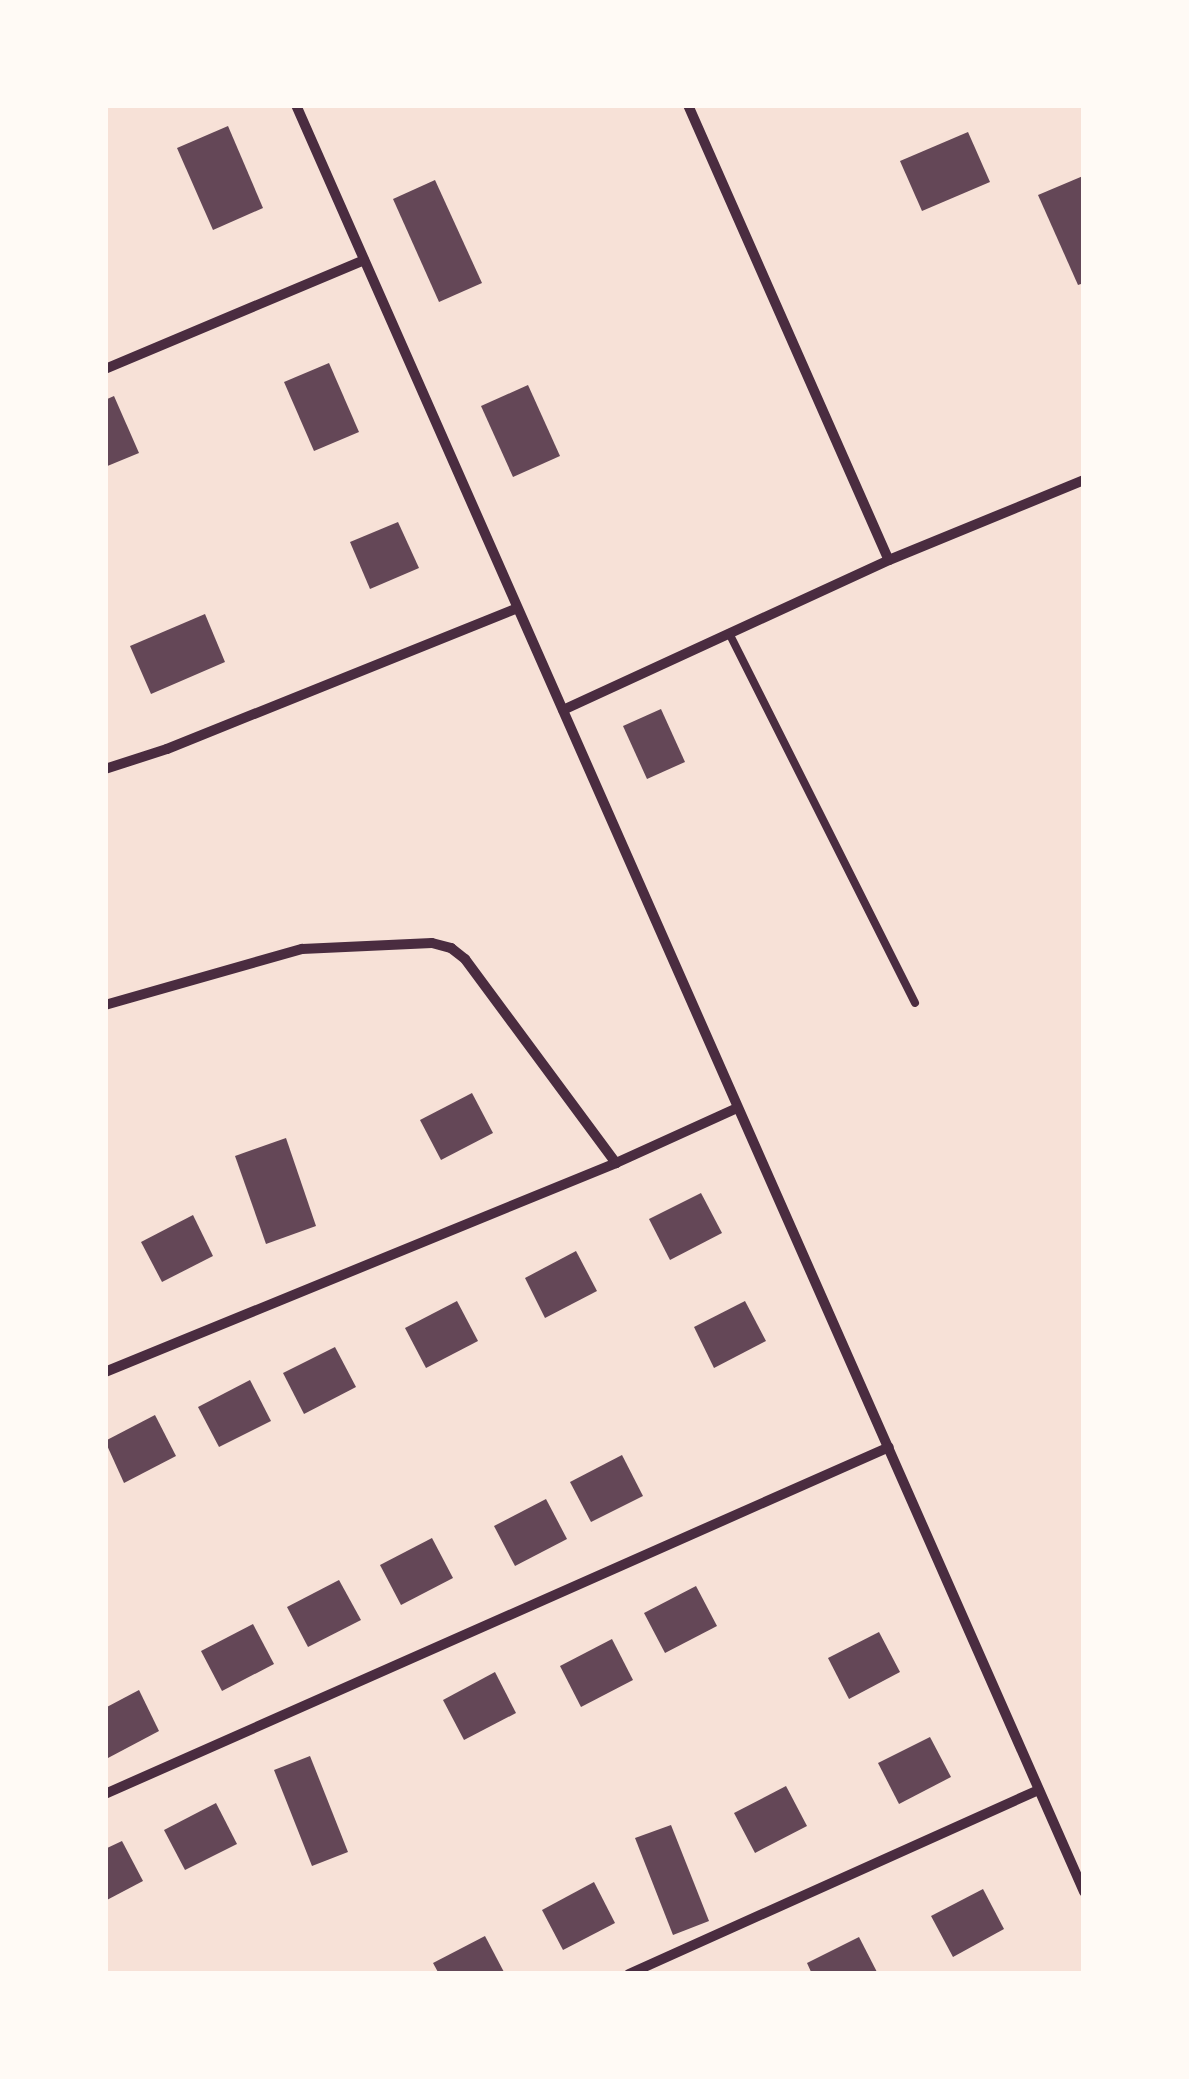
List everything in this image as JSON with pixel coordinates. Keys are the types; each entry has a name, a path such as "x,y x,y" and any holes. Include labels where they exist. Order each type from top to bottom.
{"street":[{"path":"296,105 1084,1892"},
{"path":"688,105 889,560"},
{"path":"105,369 364,260"},
{"path":"563,710 889,560 1084,480"},
{"path":"105,769 168,750 515,608"},
{"path":"105,1005 302,949 432,942 451,948 465,959 616,1163"},
{"path":"105,1372 616,1163 737,1108"},
{"path":"105,1794 890,1447"},
{"path":"629,1974 1039,1790"}],"lane":[{"path":"729,633 915,1003"}],"building":[{"path":"228,126 263,208 213,230 177,148"},
{"path":"968,132 990,182 922,211 900,161"},
{"path":"1083,176 1084,283 1078,285 1038,195"},
{"path":"435,180 482,283 439,302 393,199"},
{"path":"329,363 359,432 314,451 284,382"},
{"path":"528,385 560,456 513,477 481,406"},
{"path":"114,396 139,453 105,467 105,400"},
{"path":"398,522 419,568 370,589 350,542"},
{"path":"205,614 225,662 151,694 130,646"},
{"path":"661,709 685,762 647,779 623,726"},
{"path":"472,1093 493,1133 441,1160 420,1120"},
{"path":"286,1138 316,1226 266,1244 235,1156"},
{"path":"701,1193 722,1233 670,1260 649,1219"},
{"path":"193,1215 213,1256 162,1282 141,1242"},
{"path":"576,1251 597,1291 545,1318 525,1278"},
{"path":"457,1301 478,1341 426,1368 405,1328"},
{"path":"745,1301 766,1341 714,1368 694,1327"},
{"path":"335,1347 356,1387 304,1414 283,1373"},
{"path":"250,1380 271,1421 219,1447 198,1407"},
{"path":"155,1415 176,1456 124,1483 105,1441"},
{"path":"622,1455 643,1496 591,1522 570,1482"},
{"path":"546,1499 567,1539 515,1566 494,1526"},
{"path":"432,1538 453,1578 401,1605 380,1565"},
{"path":"339,1580 361,1620 308,1647 287,1607"},
{"path":"696,1586 717,1626 665,1653 644,1613"},
{"path":"253,1624 274,1664 222,1691 201,1651"},
{"path":"879,1632 900,1672 849,1699 828,1658"},
{"path":"612,1639 633,1680 581,1707 560,1666"},
{"path":"495,1672 516,1713 464,1740 443,1700"},
{"path":"139,1690 159,1731 108,1758 105,1708"},
{"path":"930,1737 951,1777 899,1804 878,1763"},
{"path":"310,1756 348,1852 312,1866 274,1770"},
{"path":"786,1786 807,1826 755,1853 734,1813"},
{"path":"216,1803 237,1844 185,1870 164,1830"},
{"path":"671,1825 709,1921 673,1935 635,1838"},
{"path":"122,1841 143,1881 105,1901 105,1849"},
{"path":"594,1882 615,1923 563,1950 542,1910"},
{"path":"983,1889 1004,1929 953,1957 931,1916"},
{"path":"485,1936 505,1974 439,1974 433,1963"},
{"path":"859,1937 878,1974 812,1974 807,1963"}]}
